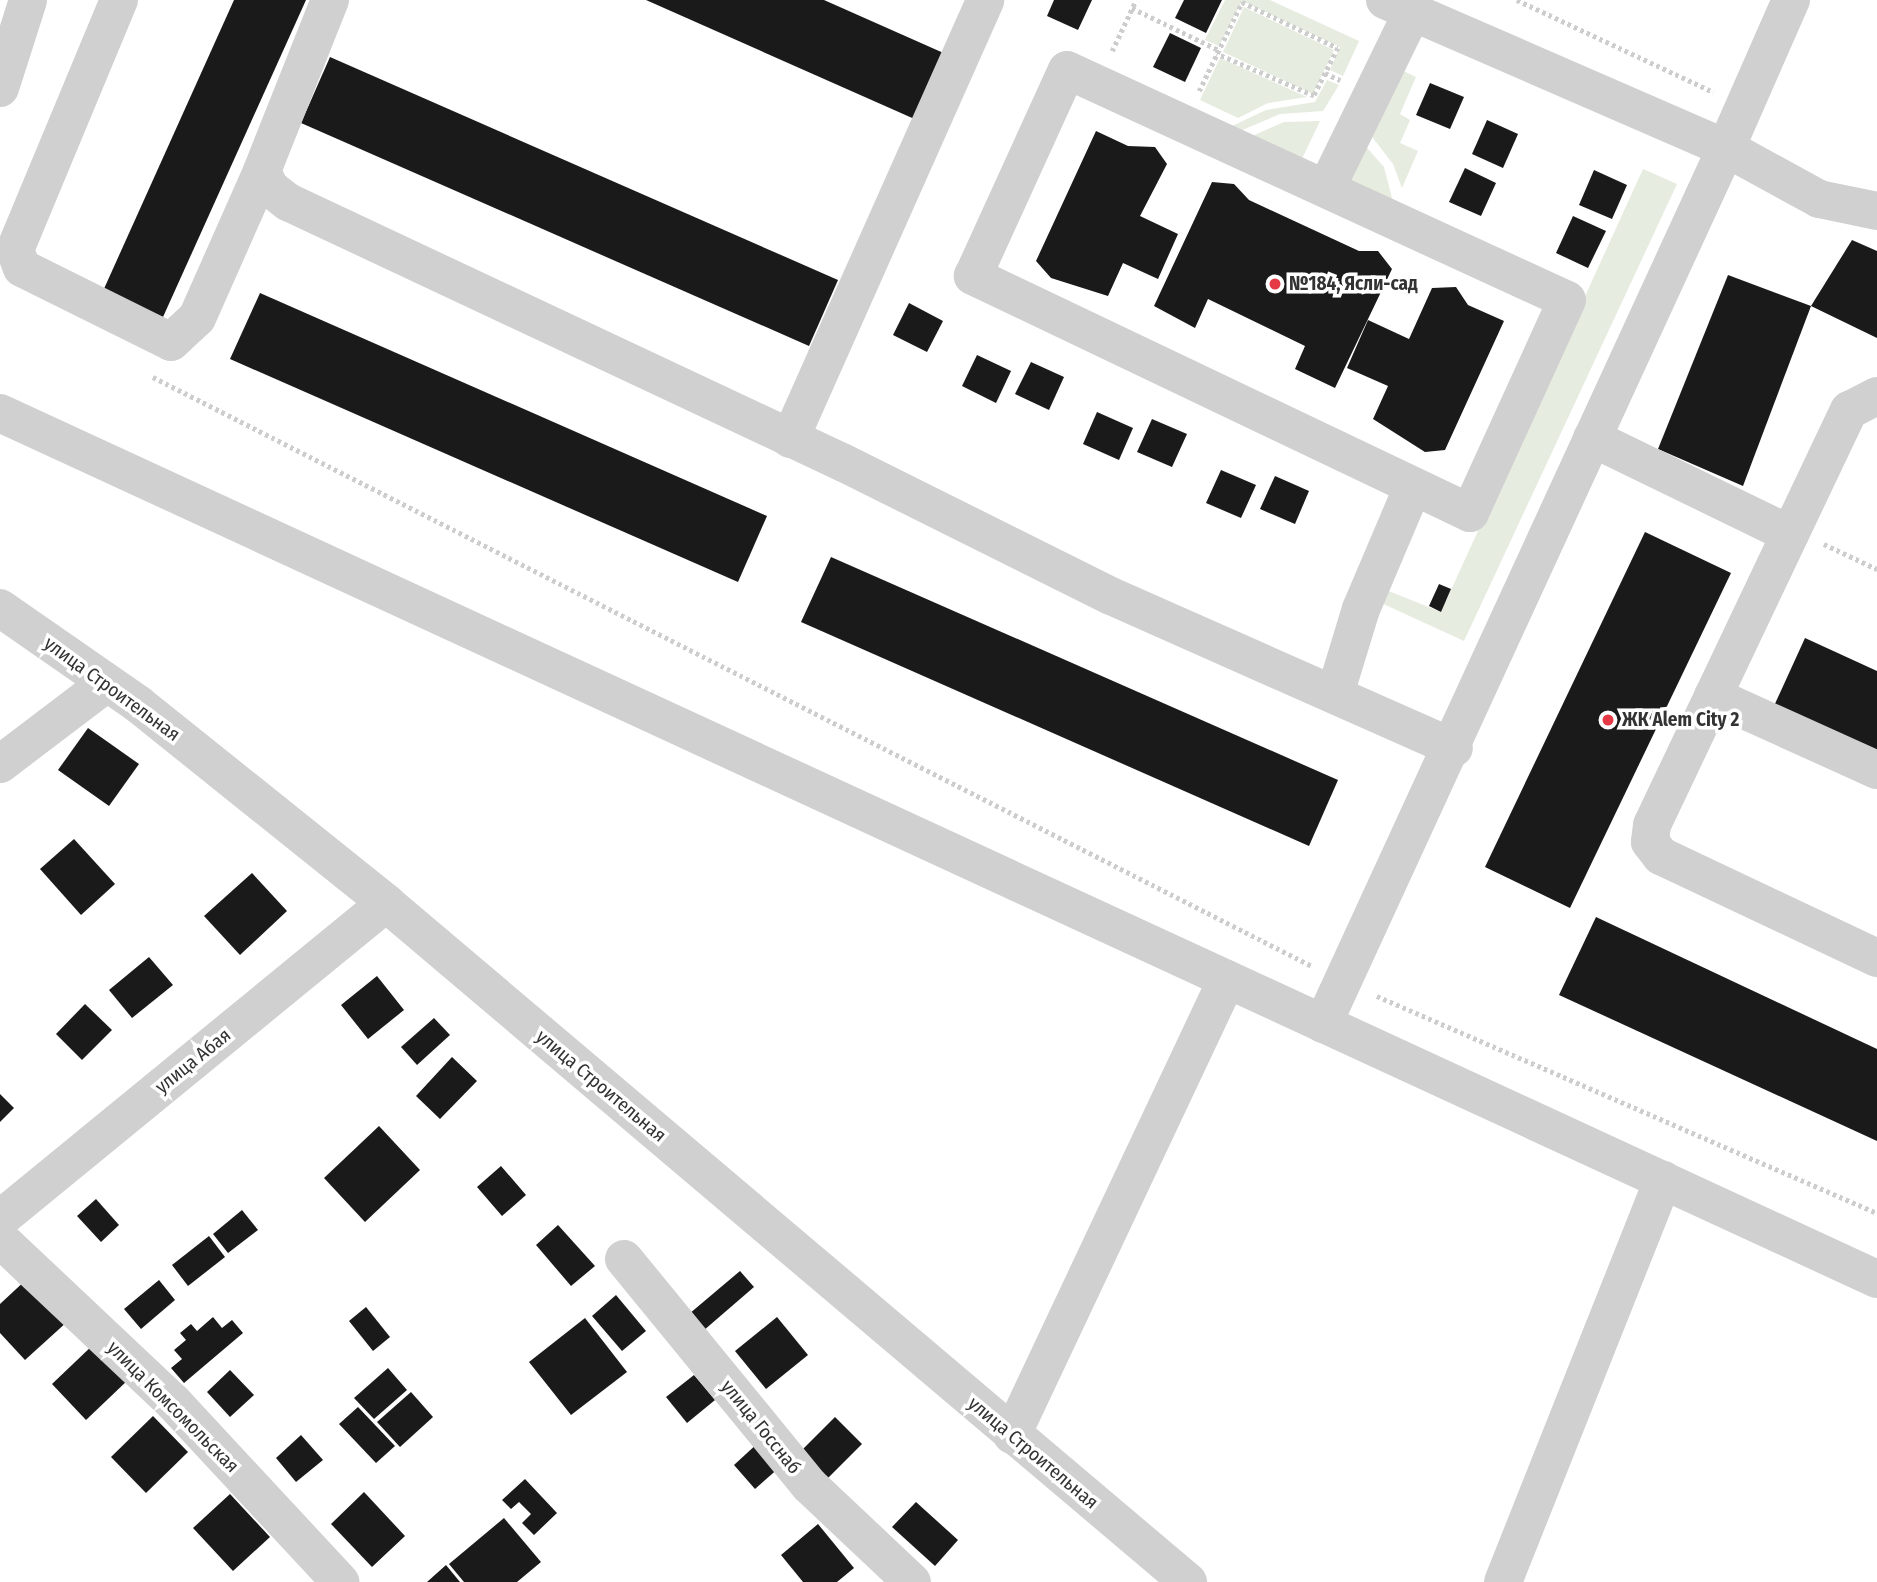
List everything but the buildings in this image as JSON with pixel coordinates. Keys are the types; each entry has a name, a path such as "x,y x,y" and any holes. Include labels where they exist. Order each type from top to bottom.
{"street":[{"path":"0,88 28,0"},
{"path":"119,0 15,250 22,268 171,342 197,318 262,171 330,0"},
{"path":"790,439 985,0"},
{"path":"1323,1024 1339,979 1454,748 1591,438 1726,148 1741,105 1791,0"},
{"path":"1327,187 1399,6 1726,148 1819,198 1877,211"},
{"path":"1067,70 1327,187 1567,300 1470,513 1412,489 973,276 1067,70"},
{"path":"262,171 270,188 288,202 790,439 1111,596 1454,748"},
{"path":"1877,396 1849,410 1713,696 1650,842 1661,856 1877,958"},
{"path":"0,413 1877,1279"},
{"path":"1591,438 1791,532"},
{"path":"1335,694 1361,609 1412,489"},
{"name":"улица Строительная","path":"0,608 104,685 138,704 386,902 1188,1582"},
{"path":"0,764 104,685"},
{"path":"1713,696 1877,770"},
{"name":"улица Абая","path":"0,1219 386,902"},
{"path":"1012,1435 1227,979"},
{"path":"1503,1582 1663,1180"},
{"name":"улица Комсомольская","path":"0,1239 173,1402 340,1582"},
{"name":"улица Госснаб","path":"624,1259 810,1486 912,1582"}],"path":[{"path":"1096,84 1136,0"},
{"path":"1517,0 1741,105"},
{"path":"1132,8 1218,52 1314,96 1338,48 1242,2 1218,52 1184,123"},
{"path":"149,375 1339,979 1877,1213"},
{"path":"1791,532 1877,569"}],"shaded area":[{"path":"1225,0 1270,0 1359,41 1343,76 1330,70 1340,47 1242,1 1219,46 1205,40"},
{"path":"1244,7 1334,50 1313,94 1223,52"},
{"path":"1220,58 1307,97 1268,103 1238,118 1200,100"},
{"path":"1395,67 1416,77 1400,114 1410,120 1400,143 1418,151 1402,188 1393,164 1366,129"},
{"path":"1327,80 1339,85 1323,111 1280,114 1240,131 1230,127 1266,110 1315,102"},
{"path":"1320,121 1301,161 1250,137 1284,122"},
{"path":"1360,140 1384,167 1393,202 1342,178"},
{"path":"1643,169 1677,184 1464,641 1379,602 1386,590 1441,612"}],"place":[{"name":"№184, Ясли-сад","path":"1275,284"},
{"name":"ЖК Alem City 2","path":"1608,720"}]}
